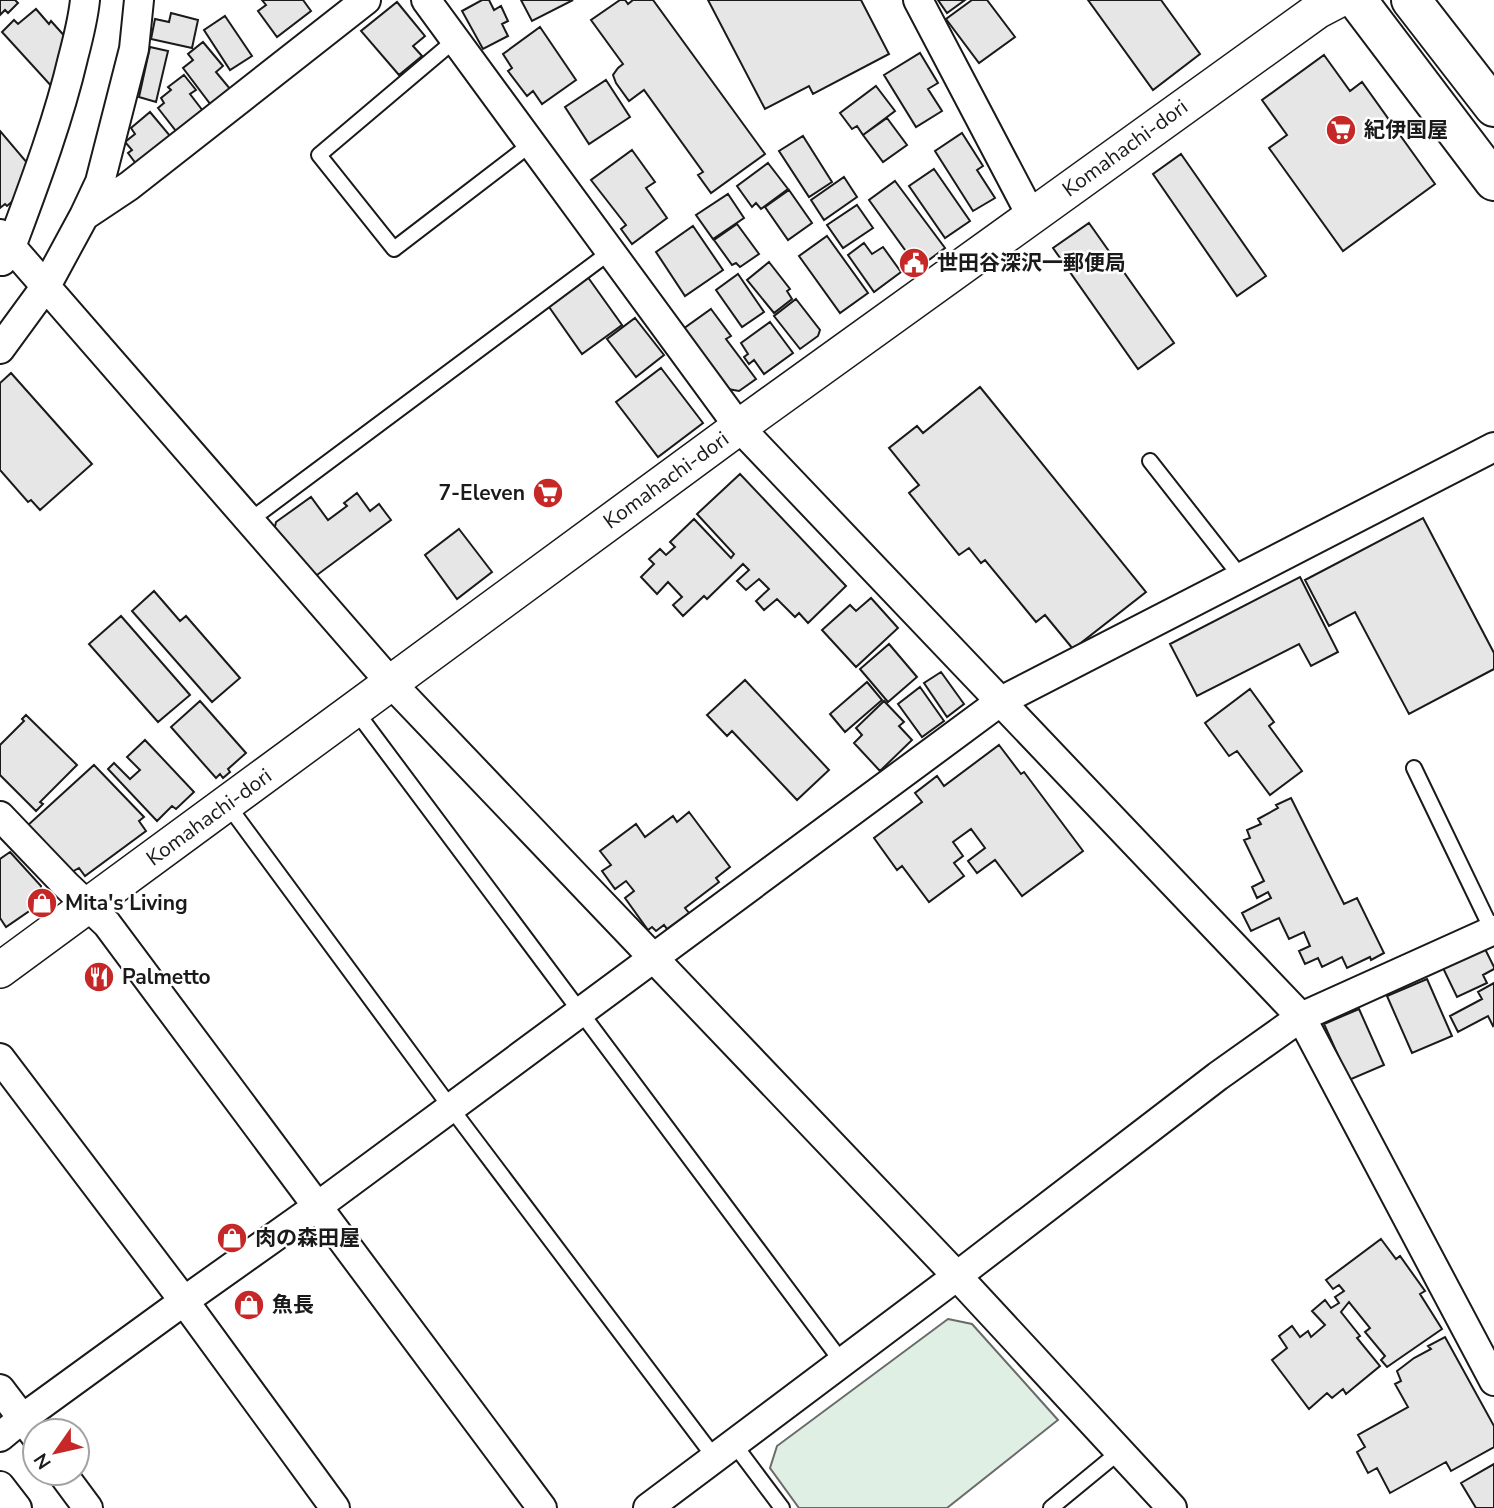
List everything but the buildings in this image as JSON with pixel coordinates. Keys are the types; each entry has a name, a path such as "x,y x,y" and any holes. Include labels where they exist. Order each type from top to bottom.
{"main road":[{"path":"1357,0 1494,180"},
{"path":"1411,0 1494,107"}],"street":[{"path":"86,0 66,90 43,161 4,248 46,286 391,683 957,1276 1172,1508"},
{"path":"0,349 46,286 100,182 134,49 139,0"},
{"path":"84,216 128,186 366,0"},
{"path":"426,0 739,426 1301,1017 1480,1345 1494,1381"},
{"path":"918,0 1031,215"},
{"name":"Komahachi-dori","path":"0,970 739,426 1317,11 1338,0"},
{"path":"41,1417 184,1301 452,1108 1001,701 1494,447"},
{"path":"0,816 107,924 542,1508"},
{"path":"648,1508 1217,1076 1301,1017 1493,930"},
{"path":"0,1058 184,1301 335,1508"},
{"path":"0,1389 21,1417"},
{"path":"0,1437 21,1430"},
{"path":"0,1486 18,1508"},
{"path":"72,1487 88,1508"}],"lane":[{"path":"455,40 319,155 394,249 531,144"},
{"path":"249,520 610,252"},
{"path":"1150,461 1241,577"},
{"path":"355,710 842,1362"},
{"path":"1414,768 1493,930"},
{"path":"227,804 452,1108 724,1451 782,1508"},
{"path":"1051,1508 1119,1452"}],"green space":[{"path":"948,1319 972,1324 1058,1420 947,1508 799,1508 770,1468 777,1446"}],"place":[{"name":"紀伊国屋","path":"1341,130"},
{"name":"世田谷深沢一郵便局","path":"914,263"},
{"name":"7-Eleven","path":"548,493"},
{"name":"Mita's Living","path":"42,903"},
{"name":"Palmetto","path":"99,977"},
{"name":"肉の森田屋","path":"232,1238"},
{"name":"魚長","path":"249,1305"}]}
